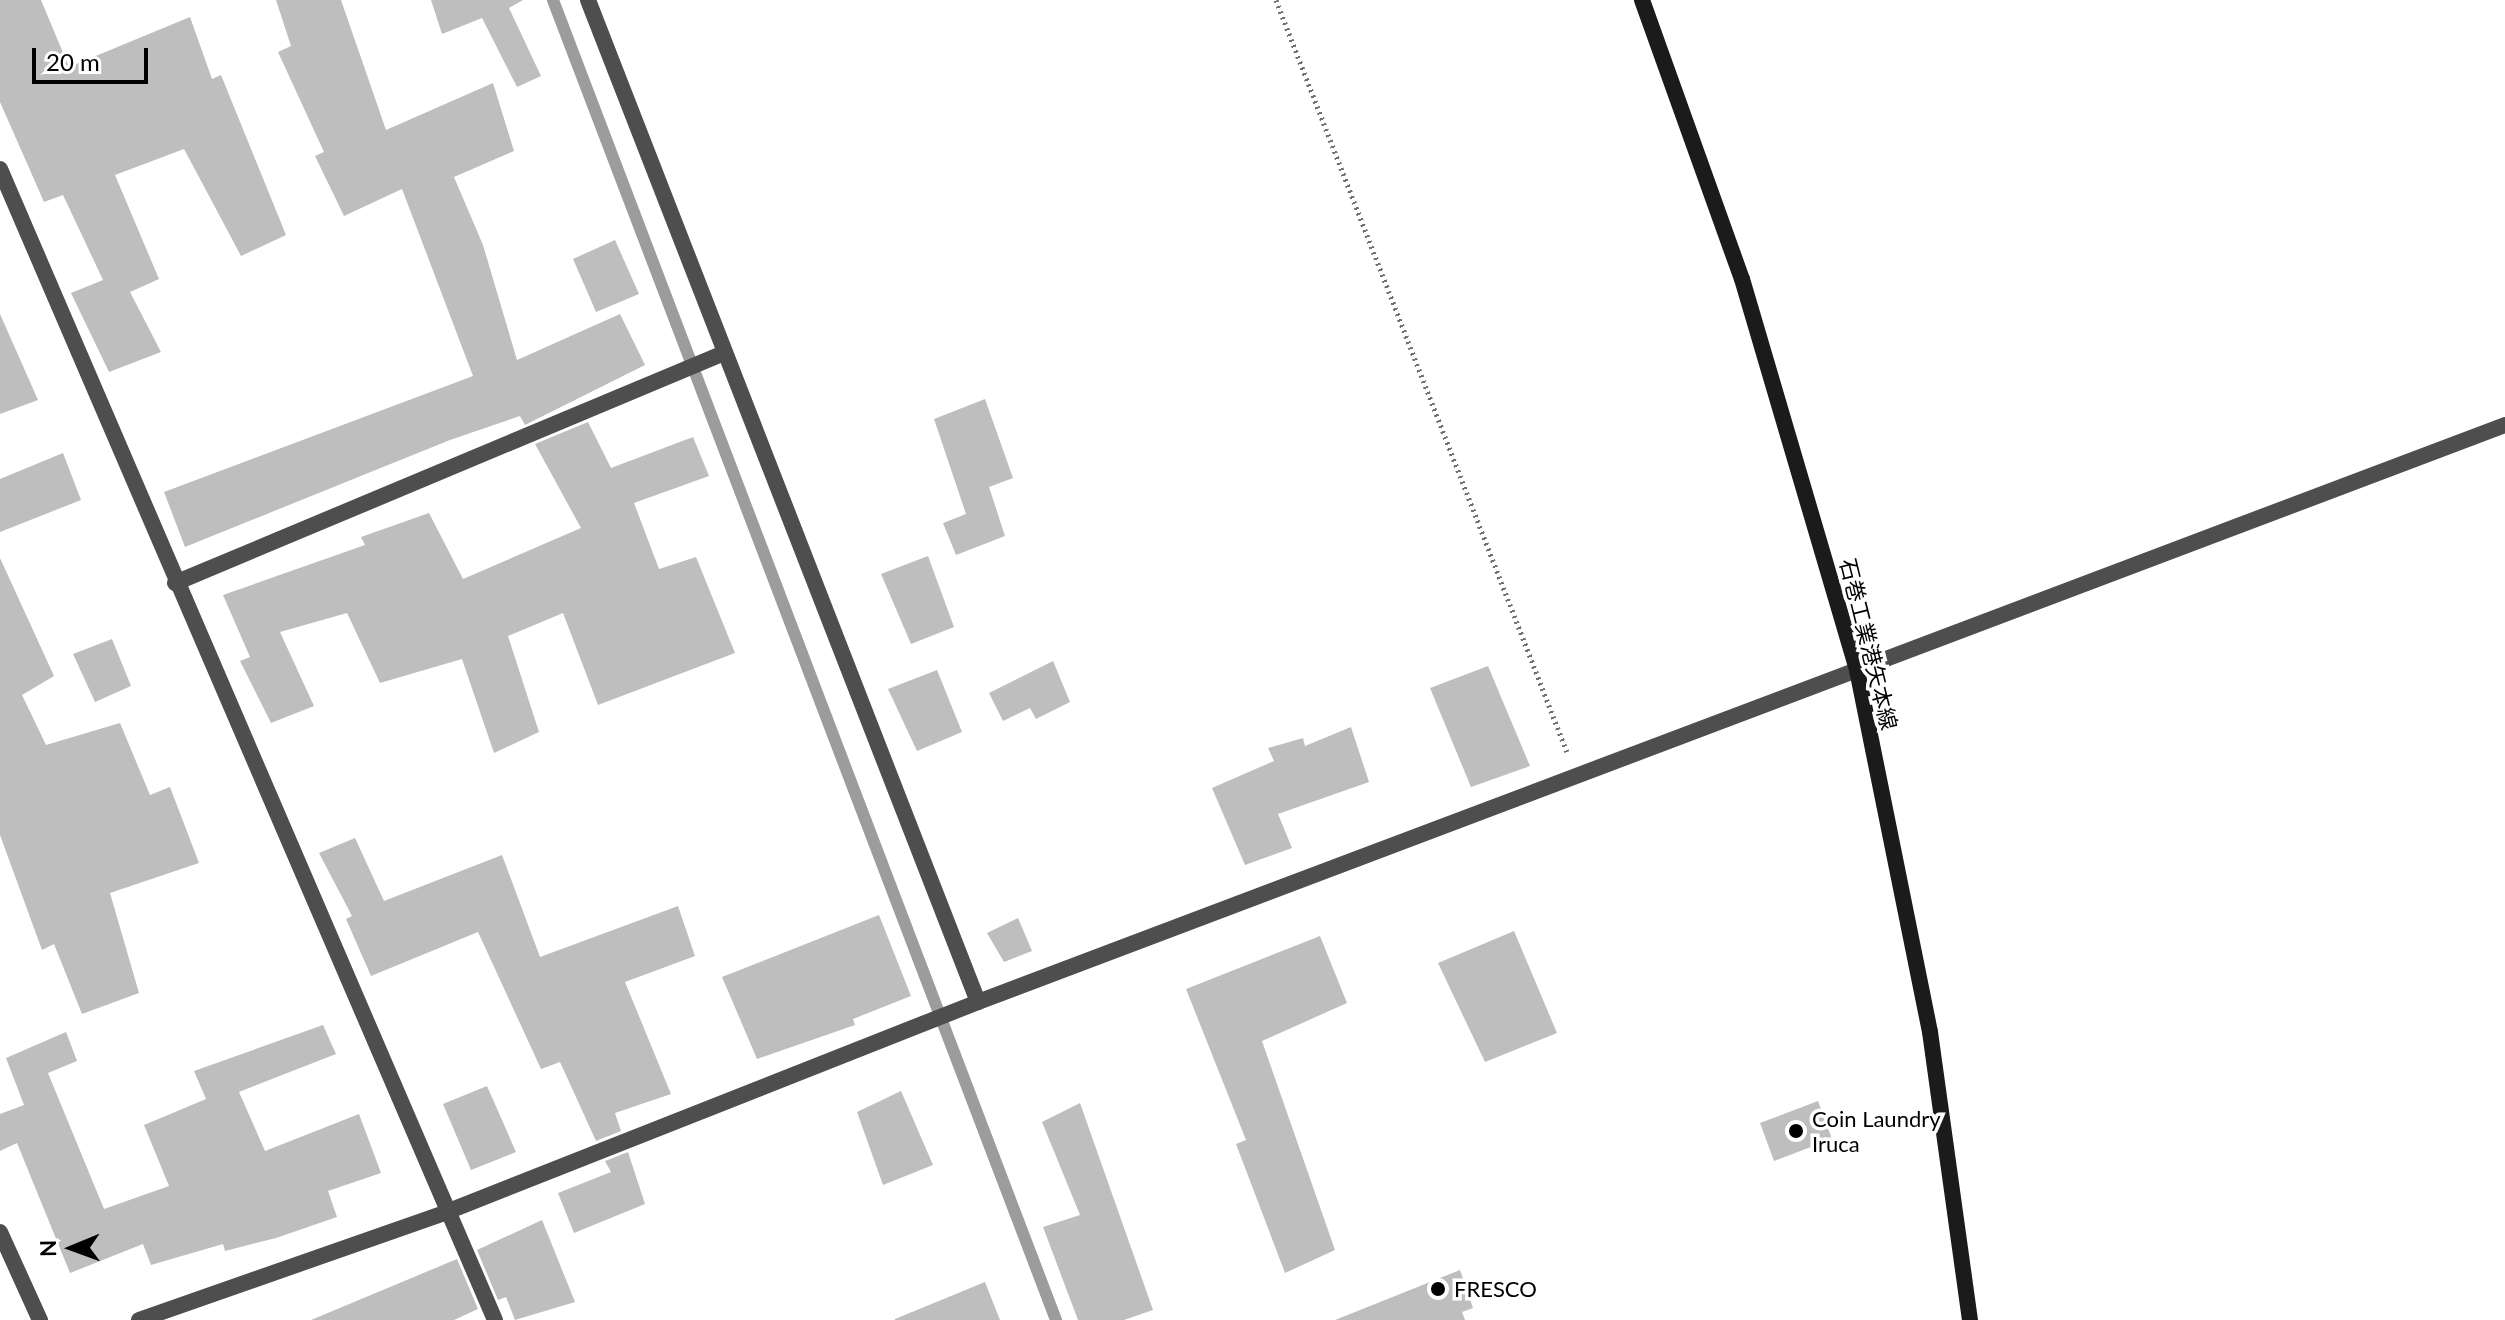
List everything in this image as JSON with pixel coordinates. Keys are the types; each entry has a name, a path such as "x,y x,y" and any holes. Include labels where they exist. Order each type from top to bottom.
{"main road":[{"name":"石巻工業港矢本線","path":"1642,0 1742,279 1857,670 1930,1032 1970,1320"}],"street":[{"path":"588,0 717,356 978,1002"},
{"path":"0,169 444,1213 495,1320"},
{"path":"175,583 717,356"},
{"path":"139,1320 444,1213 958,1009 2505,425"},
{"path":"0,1232 40,1320"}],"path":[{"path":"1276,0 1576,776"}],"building":[{"path":"0,0 41,0 69,67 190,17 212,79 221,75 286,235 241,256 184,149 115,175 159,279 130,292 161,352 109,372 71,293 103,280 63,195 44,202 0,102"},
{"path":"276,0 341,0 386,130 493,83 514,151 454,177 483,245 517,360 620,314 645,365 525,425 520,416 450,440 185,547 164,492 473,376 402,189 344,216 315,156 324,152 278,52 291,46"},
{"path":"431,0 523,0 509,8 541,76 517,87 482,18 442,34"},
{"path":"615,240 639,294 596,312 573,259"},
{"path":"0,314 38,400 0,414"},
{"path":"985,399 1013,478 989,487 1005,536 956,555 943,523 966,514 934,419"},
{"path":"588,422 611,468 693,437 709,476 634,503 659,569 696,557 735,653 598,705 563,613 508,636 539,732 494,753 462,659 380,683 347,613 280,632 314,706 271,723 240,661 250,657 223,595 365,545 361,537 429,513 463,579 581,528 535,444"},
{"path":"63,453 81,500 0,532 0,479"},
{"path":"928,556 954,627 911,644 881,574"},
{"path":"0,558 54,676 22,695 46,745 120,723 150,795 170,787 199,863 110,893 139,993 82,1014 54,944 42,950 0,835"},
{"path":"112,639 131,686 95,702 73,654"},
{"path":"1053,661 1070,702 1036,719 1030,708 1003,721 989,693"},
{"path":"1488,666 1530,766 1471,787 1430,688"},
{"path":"937,670 962,732 917,751 888,689"},
{"path":"1351,727 1369,782 1278,814 1292,848 1245,865 1212,788 1274,761 1268,748 1303,738 1305,746"},
{"path":"355,838 384,901 502,855 540,957 678,906 695,956 625,982 671,1094 615,1113 621,1131 596,1141 560,1062 541,1069 478,932 371,976 346,919 352,916 319,853"},
{"path":"879,915 911,996 853,1019 855,1025 757,1059 722,977"},
{"path":"1018,918 1032,951 1004,962 987,933"},
{"path":"1514,931 1557,1033 1485,1062 1438,963"},
{"path":"1320,936 1347,1003 1262,1041 1335,1250 1285,1273 1236,1144 1246,1140 1186,989"},
{"path":"323,1025 336,1054 239,1092 265,1151 359,1114 381,1173 328,1191 337,1217 276,1238 225,1251 223,1244 151,1265 143,1244 70,1273 17,1143 0,1151 0,1114 24,1105 6,1058 66,1032 77,1061 48,1073 104,1209 169,1186 144,1125 206,1099 194,1071"},
{"path":"487,1086 516,1152 471,1170 443,1104"},
{"path":"901,1091 933,1165 883,1185 857,1112"},
{"name":"Coin Laundry Iruca","path":"1818,1101 1832,1139 1774,1161 1760,1123"},
{"path":"1080,1103 1153,1310 1124,1320 1078,1320 1043,1227 1080,1215 1042,1122"},
{"path":"628,1152 645,1204 574,1233 558,1193 611,1172 605,1161"},
{"path":"542,1220 575,1302 515,1320 506,1297 498,1300 477,1250"},
{"path":"457,1259 478,1309 454,1320 311,1320"},
{"name":"FRESCO","path":"1460,1270 1473,1308 1462,1312 1465,1320 1335,1320"},
{"path":"985,1282 1000,1320 895,1320 895,1319"}],"waterway":[{"path":"553,0 1056,1320"}],"place":[{"name":"Coin Laundry Iruca","path":"1796,1131"},
{"name":"FRESCO","path":"1438,1289"}]}
